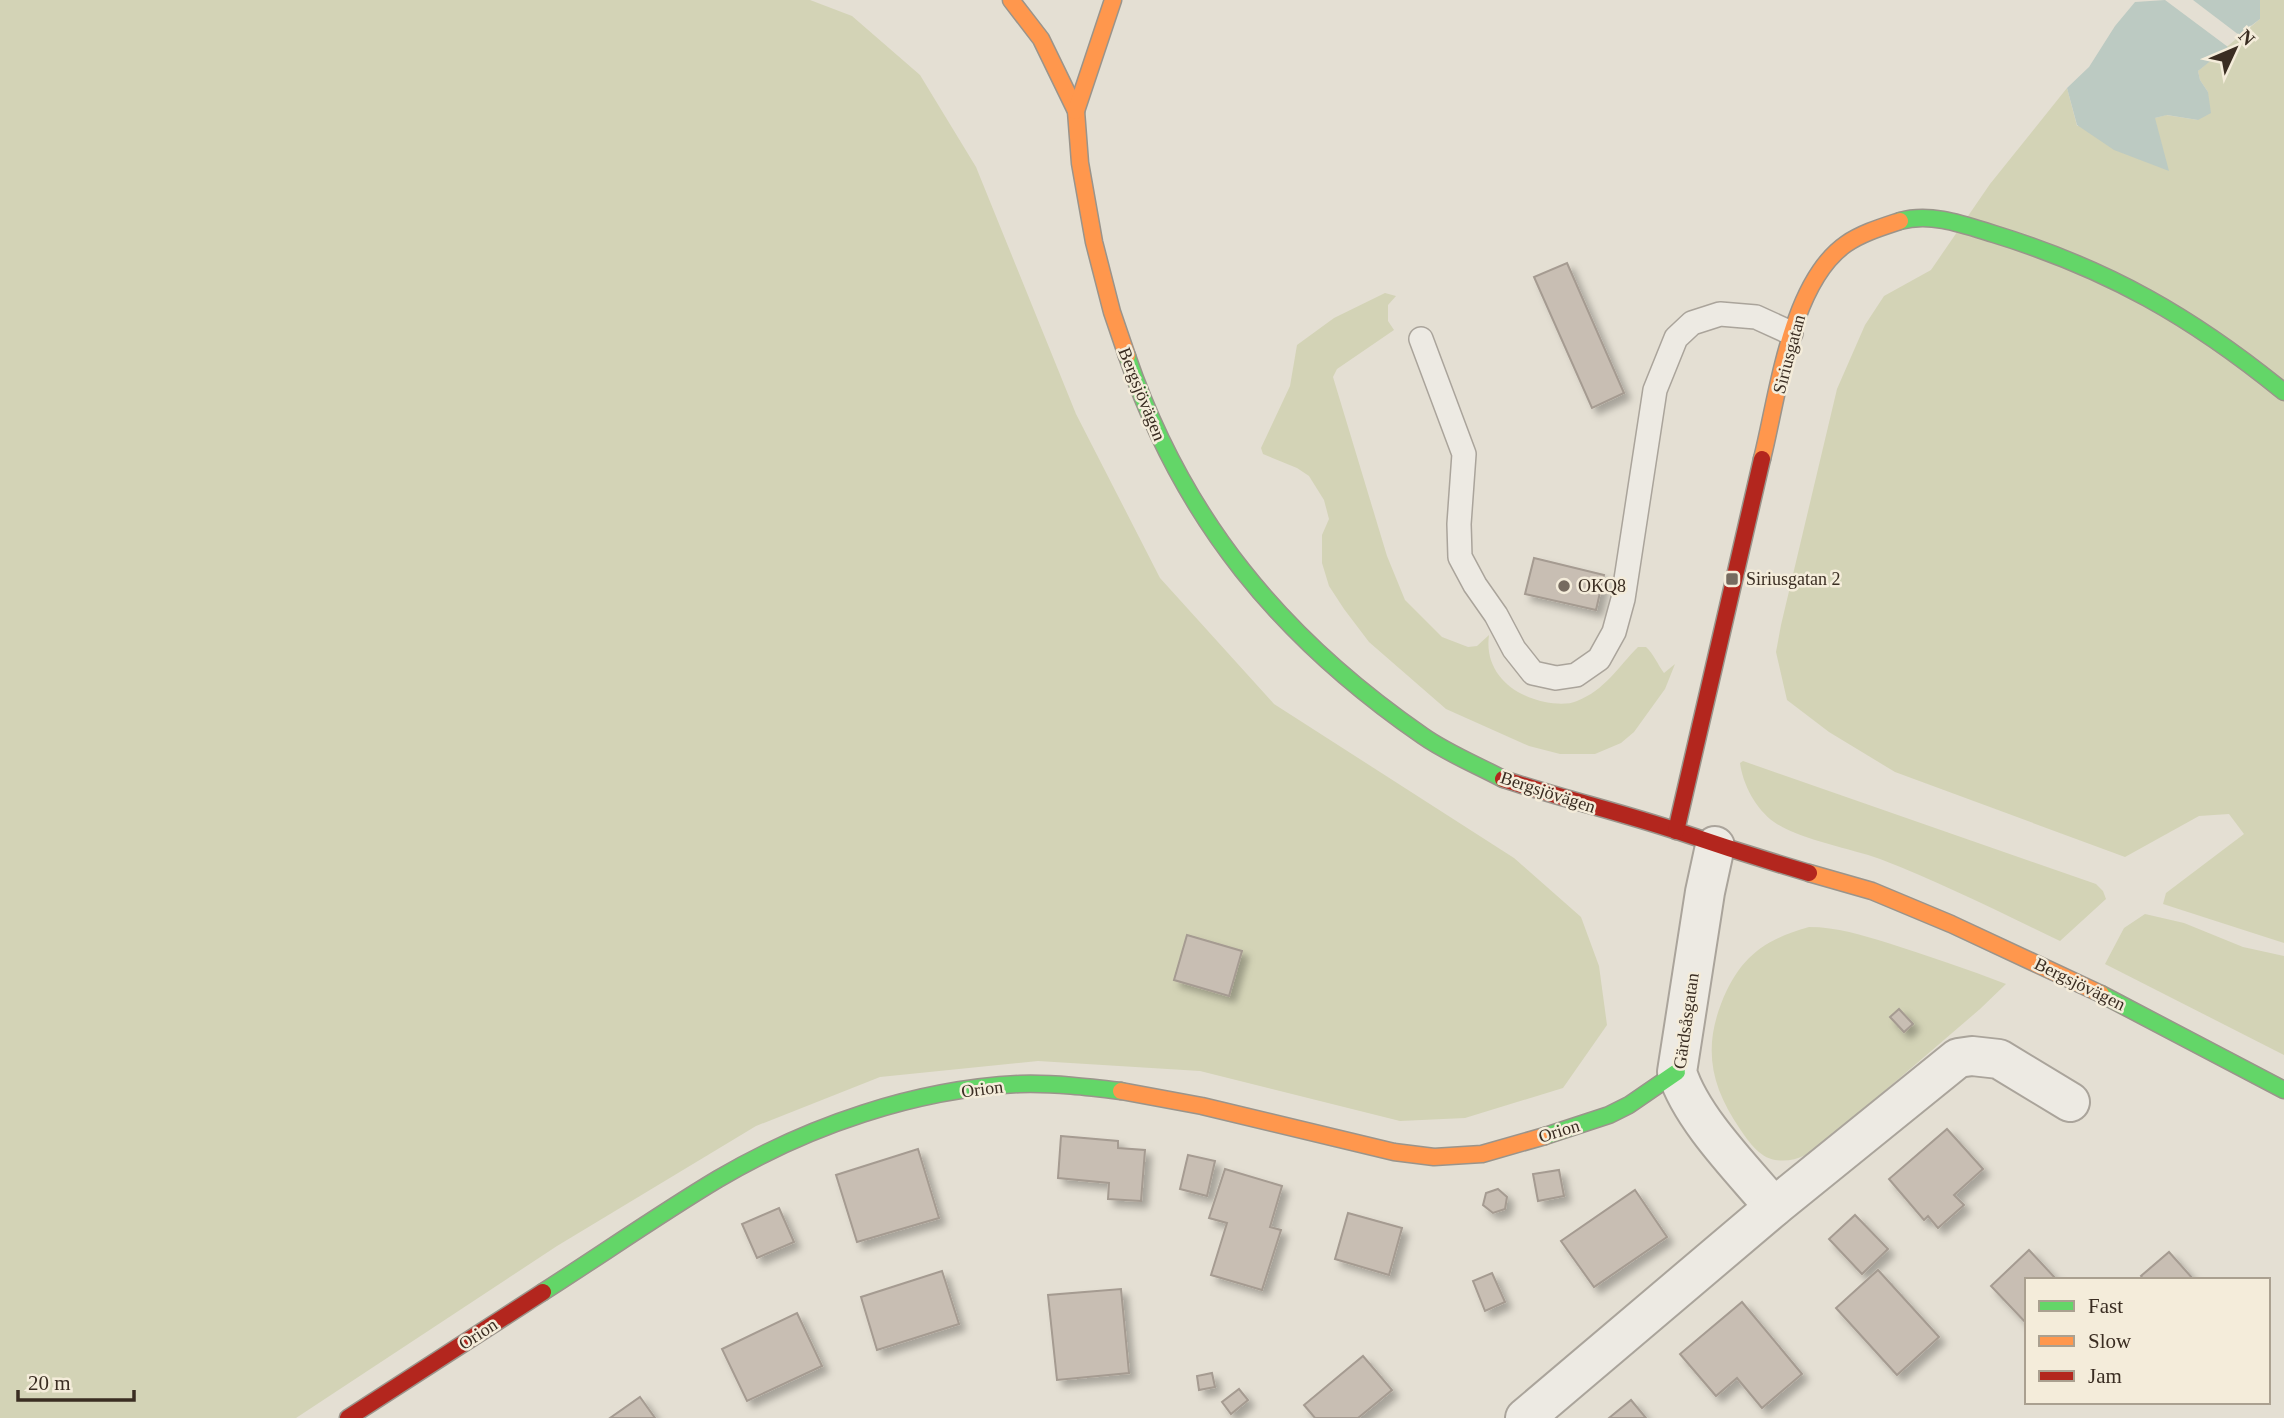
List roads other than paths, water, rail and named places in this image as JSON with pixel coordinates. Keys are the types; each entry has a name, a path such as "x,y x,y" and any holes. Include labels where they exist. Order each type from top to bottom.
{"street":[{"name":"Bergsjövägen","path":"1012,0 1041,38 1076,111 1080,163 1094,242 1117,330 1141,397 1168,459 1225,548 1268,604 1353,685 1425,738 1503,779 1676,831 1715,846 1872,891 1910,906 2109,998 2284,1090"},
{"name":"Bergsjövägen","path":"1076,111 1113,0"},
{"name":"Siriusgatan","path":"1676,831 1791,333 1822,268 1835,251 1854,237 1912,218 1950,221 2079,262 2127,284 2197,325 2242,356 2284,392"},
{"name":"Gärdsåsgatan","path":"1715,846 1705,892 1677,1072 1683,1092 1705,1124 1774,1207"},
{"path":"1525,1418 1774,1207 1958,1058 1972,1056 1999,1059 2070,1102"},
{"name":"Orion","path":"348,1418 718,1179 764,1153 820,1127 878,1108 986,1087 1037,1083 1082,1085 1132,1092 1394,1152 1434,1157 1482,1154 1609,1115 1629,1105 1677,1072"}],"lane":[{"path":"1421,339 1464,454 1459,524 1460,556 1514,649 1534,673 1556,678 1576,676 1599,659 1614,632 1623,599 1655,390 1676,338 1692,323 1720,314 1756,317 1791,333"}],"place":[{"name":"Siriusgatan 2","path":"1732,579"},
{"name":"OKQ8","path":"1564,586"}]}
